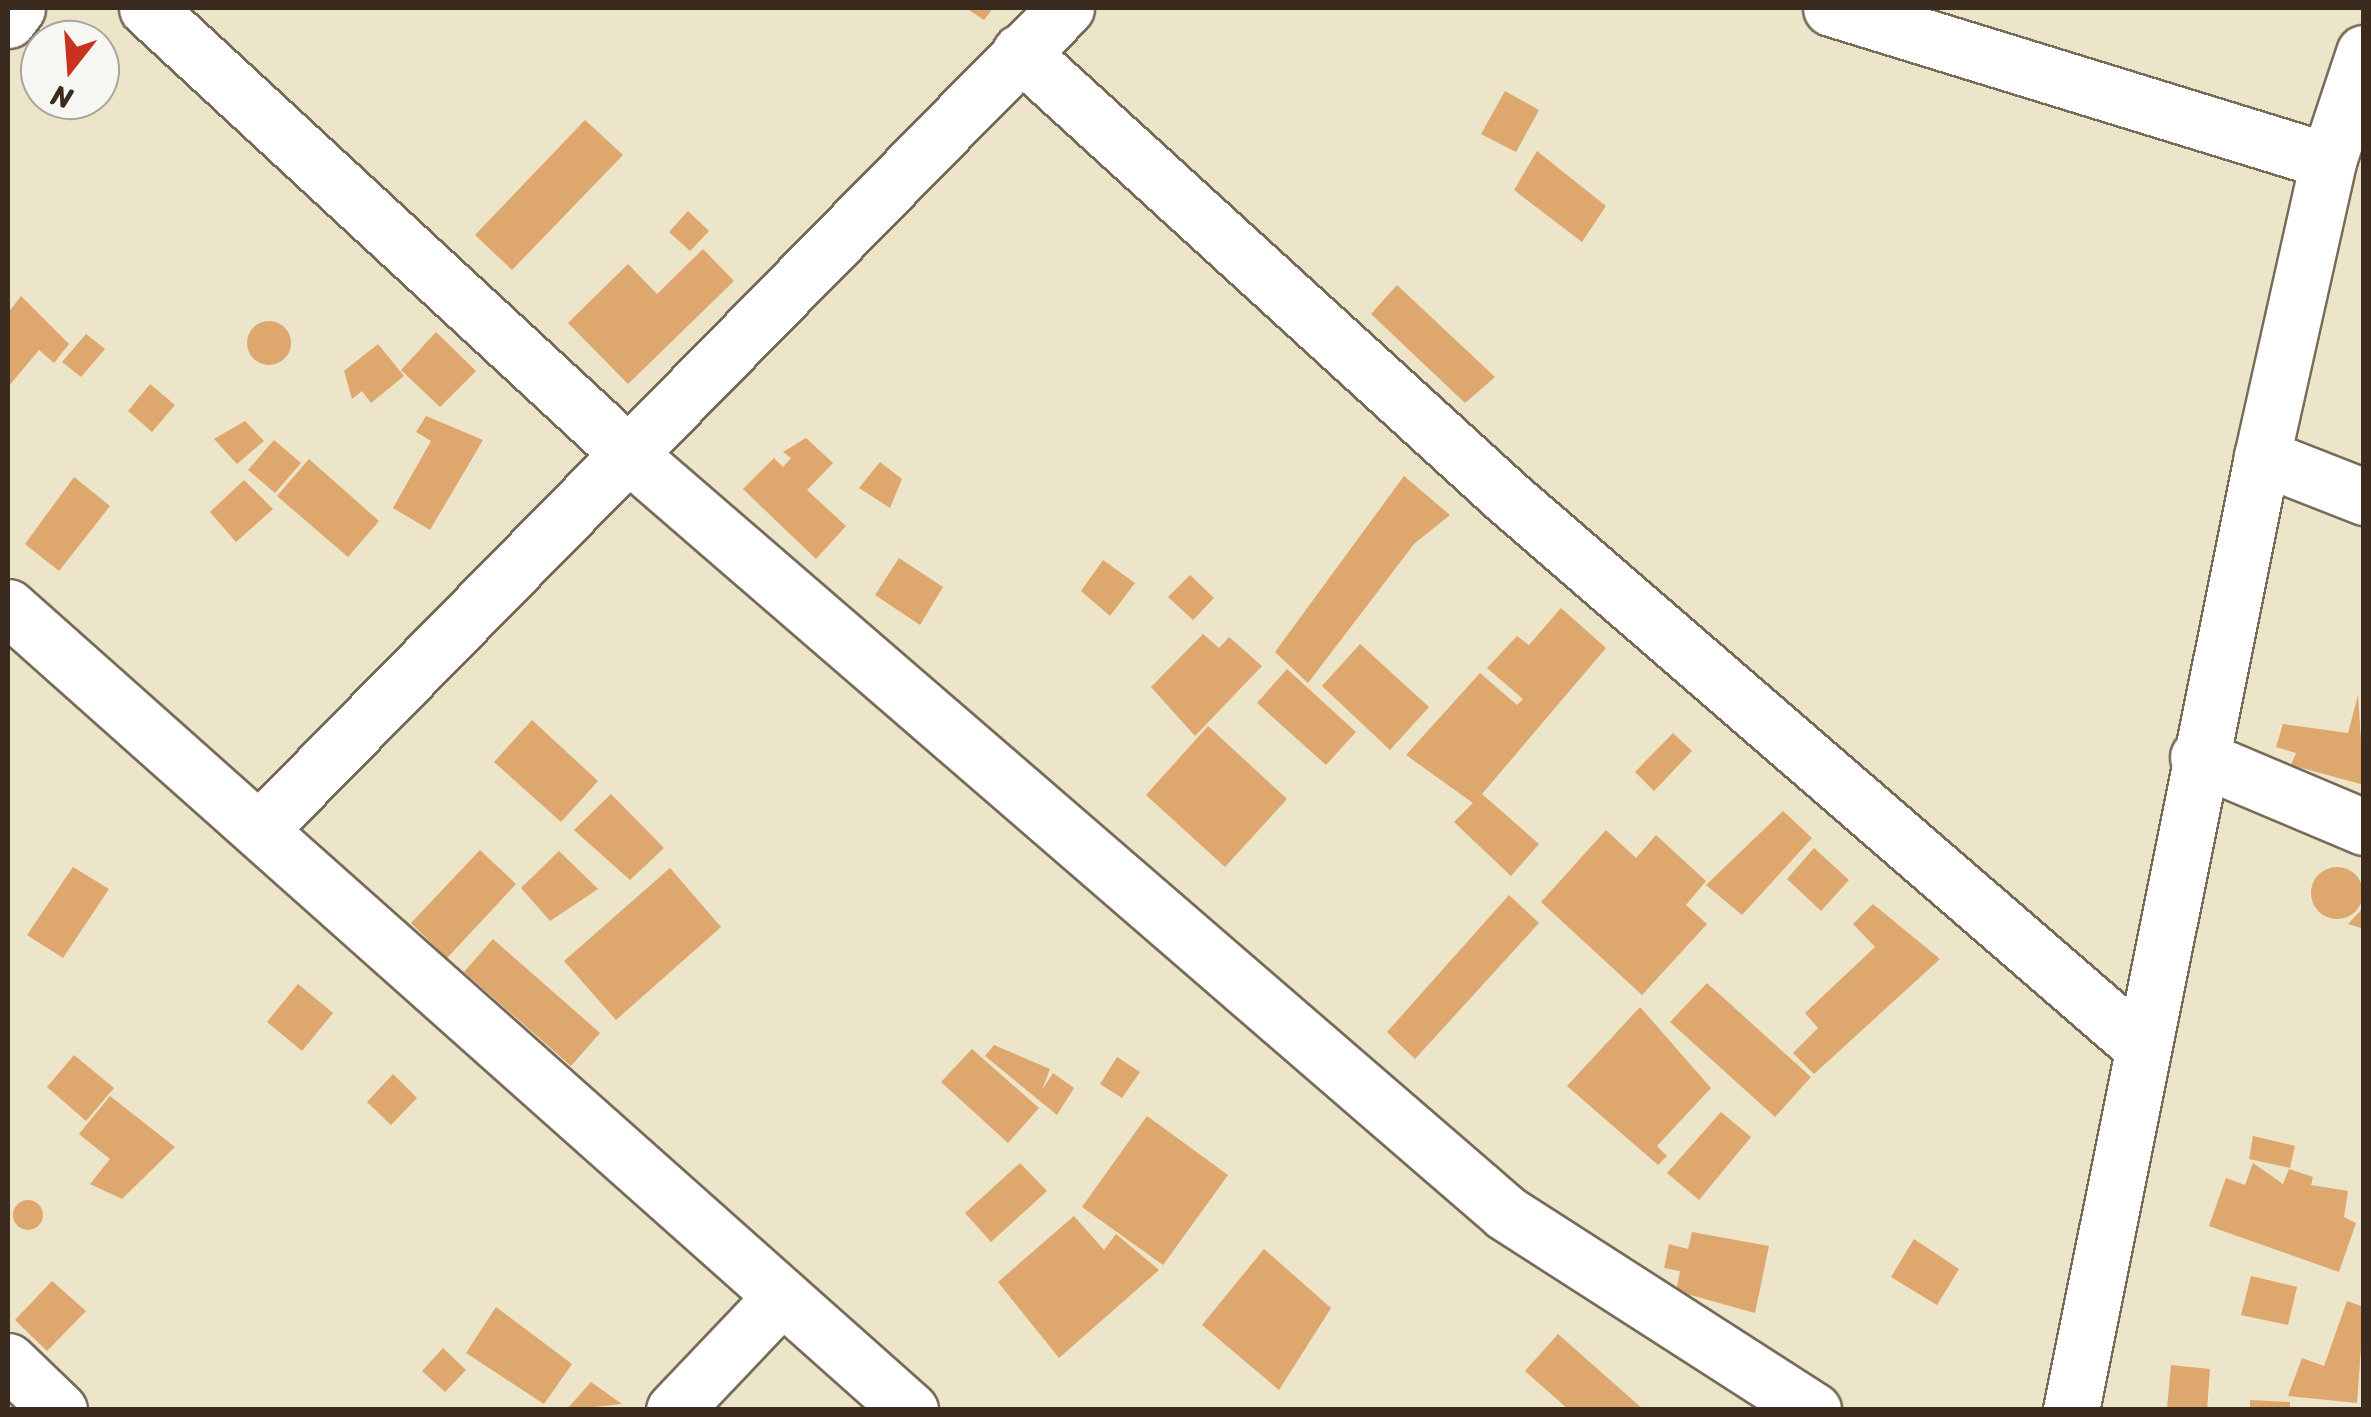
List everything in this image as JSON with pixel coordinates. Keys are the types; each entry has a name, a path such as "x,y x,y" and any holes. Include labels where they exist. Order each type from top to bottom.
{"street":[{"path":"8,20 17,8"},
{"path":"147,8 634,458 1506,1213 1812,1410"},
{"path":"259,830 634,458 1066,8"},
{"path":"1831,8 2328,161"},
{"path":"1020,52 1506,497 2142,1047"},
{"path":"2071,1410 2198,757 2262,457 2328,161 2362,67"},
{"path":"2262,457 2364,498"},
{"path":"8,607 910,1410"},
{"path":"2198,757 2364,826"},
{"path":"674,1410 782,1296"},
{"path":"8,1360 59,1410"}],"building":[{"path":"966,8 993,8 984,20"},
{"path":"1505,91 1539,110 1516,152 1481,134"},
{"path":"585,120 623,155 512,270 475,235"},
{"path":"1537,151 1606,206 1582,242 1514,190"},
{"path":"688,211 709,231 690,251 669,232"},
{"path":"703,249 734,281 628,384 568,323 628,264 657,294"},
{"path":"1397,285 1495,377 1465,403 1371,314"},
{"path":"21,296 69,344 54,363 39,350 8,387 8,313"},
{"path":"269,321 285,327 291,343 285,359 269,365 253,359 247,343 253,327"},
{"path":"436,332 476,371 440,407 401,370"},
{"path":"86,334 105,349 81,377 62,362"},
{"path":"378,344 404,376 371,403 362,391 352,399 344,371"},
{"path":"150,384 175,405 152,432 128,411"},
{"path":"426,416 483,440 430,530 393,508 431,441 416,432"},
{"path":"245,421 264,441 237,464 214,439"},
{"path":"806,438 833,463 807,490 846,526 816,559 743,489 774,458 783,467 791,458 783,452"},
{"path":"274,440 301,463 275,493 248,470"},
{"path":"309,459 379,521 348,557 277,496"},
{"path":"880,462 902,479 890,508 859,488"},
{"path":"1404,476 1450,515 1414,544 1308,683 1275,652"},
{"path":"74,477 110,506 59,571 25,544"},
{"path":"244,480 273,509 236,542 210,512"},
{"path":"899,558 943,587 920,625 875,595"},
{"path":"1103,560 1135,583 1110,616 1081,591"},
{"path":"1190,575 1214,598 1193,620 1168,597"},
{"path":"1561,608 1606,648 1482,794 1539,844 1511,876 1454,822 1473,803 1406,755 1480,673 1517,705 1523,699 1487,668 1517,636 1529,645"},
{"path":"1203,634 1219,648 1229,637 1262,666 1195,736 1151,687"},
{"path":"1360,644 1429,707 1390,750 1322,686"},
{"path":"1287,669 1356,732 1326,765 1257,703"},
{"path":"2358,695 2364,785 2291,765 2296,753 2276,747 2283,724 2348,733"},
{"path":"532,720 598,781 561,822 494,762"},
{"path":"1208,726 1287,799 1225,867 1146,795"},
{"path":"1673,733 1692,751 1654,791 1635,772"},
{"path":"611,794 664,848 630,880 574,830"},
{"path":"1783,811 1812,838 1742,915 1706,885"},
{"path":"1606,830 1636,858 1656,835 1706,881 1686,905 1707,924 1642,995 1541,902"},
{"path":"1814,848 1849,880 1821,911 1787,879"},
{"path":"480,850 516,884 447,958 411,923"},
{"path":"559,851 598,889 550,921 521,888"},
{"path":"73,867 109,889 63,958 27,935"},
{"path":"2337,867 2355,875 2363,893 2355,911 2337,919 2319,911 2311,893 2319,875"},
{"path":"670,868 721,927 616,1020 564,961"},
{"path":"1509,895 1539,923 1415,1059 1387,1032"},
{"path":"1873,904 1940,959 1814,1074 1793,1053 1818,1028 1805,1013 1875,947 1853,924"},
{"path":"2364,907 2364,929 2348,924"},
{"path":"493,939 600,1033 571,1066 464,972"},
{"path":"1707,983 1811,1077 1775,1117 1670,1022"},
{"path":"298,984 333,1013 302,1051 267,1022"},
{"path":"1640,1007 1711,1088 1657,1146 1667,1156 1658,1165 1567,1086"},
{"path":"994,1045 1050,1069 1042,1090 1053,1073 1074,1088 1057,1115 985,1056"},
{"path":"972,1049 1039,1108 1008,1143 941,1082"},
{"path":"74,1055 114,1088 86,1121 47,1087"},
{"path":"1117,1057 1140,1072 1122,1098 1100,1084"},
{"path":"393,1074 417,1098 391,1125 367,1102"},
{"path":"110,1096 175,1147 122,1199 90,1184 110,1159 79,1134"},
{"path":"1721,1112 1751,1137 1699,1200 1667,1173"},
{"path":"1147,1116 1228,1175 1163,1265 1082,1207"},
{"path":"2253,1136 2295,1146 2290,1168 2249,1159"},
{"path":"1020,1163 1047,1191 991,1242 965,1213"},
{"path":"2253,1163 2283,1184 2289,1169 2313,1177 2311,1185 2348,1191 2344,1217 2356,1223 2339,1272 2209,1226 2226,1178 2245,1185"},
{"path":"28,1200 39,1204 43,1215 39,1226 28,1230 17,1226 13,1215 17,1204"},
{"path":"1074,1216 1104,1250 1116,1234 1159,1270 1059,1358 998,1282"},
{"path":"1692,1232 1769,1246 1755,1313 1676,1291 1680,1271 1664,1268 1669,1244 1688,1249"},
{"path":"1914,1239 1959,1269 1937,1305 1891,1277"},
{"path":"1264,1249 1331,1308 1279,1390 1202,1325"},
{"path":"2251,1276 2297,1287 2288,1325 2241,1315"},
{"path":"52,1281 86,1311 47,1351 15,1320"},
{"path":"2347,1301 2364,1307 2357,1403 2288,1396 2302,1358 2324,1366"},
{"path":"496,1307 572,1364 544,1404 466,1353"},
{"path":"1558,1334 1644,1410 1569,1410 1525,1371"},
{"path":"443,1348 466,1370 445,1392 422,1371"},
{"path":"2171,1365 2210,1369 2207,1410 2167,1409"},
{"path":"591,1382 622,1404 566,1410"},
{"path":"2250,1400 2290,1402 2290,1410 2250,1410"}]}
